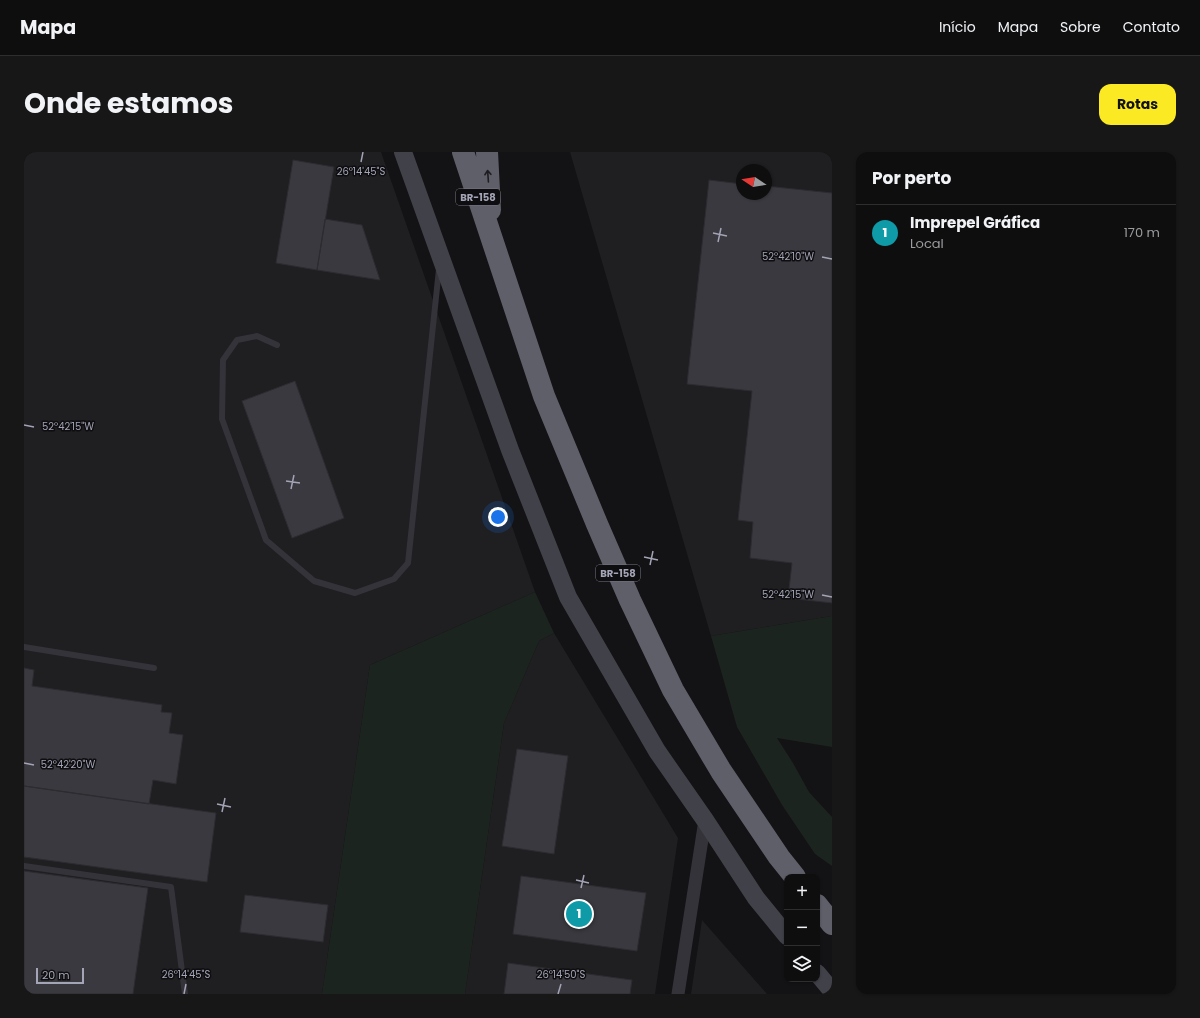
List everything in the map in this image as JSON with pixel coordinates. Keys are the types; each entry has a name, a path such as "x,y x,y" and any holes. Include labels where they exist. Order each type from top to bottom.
{"highway":[{"name":"BR-158","path":"463,152 544,396 596,524 630,600 673,690 709,751 770,844 793,874"},
{"path":"487,152 493,243"},
{"path":"820,909 832,924"}],"street":[{"path":"403,152 510,450 568,598 656,751 705,820 756,898 784,932"},
{"path":"678,994 705,820"},
{"path":"820,977 832,991"}],"lane":[{"path":"277,345 257,336 237,340 224,360 222,419 266,540 314,581 355,593 394,579 408,563 441,256"},
{"path":"24,647 154,668"},
{"path":"24,866 171,887 185,994"}],"shaded area":[{"path":"24,152 381,152 535,592 370,665 322,994 24,994"},
{"path":"570,152 832,152 832,616 711,636"},
{"path":"535,592 554,633 539,641 504,723 465,994 322,994 370,665"},
{"path":"832,616 832,747 777,738 809,792 832,817 832,866 815,854 782,805 737,727 711,636"},
{"path":"554,633 678,838 655,994 465,994 504,723 539,641"},
{"path":"702,920 767,994 691,994"}],"building":[{"path":"293,160 334,167 317,270 276,263"},
{"path":"709,180 736,183 736,200 772,200 772,187 832,193 832,603 788,598 792,563 750,558 753,522 738,520 752,391 687,384"},
{"path":"325,219 362,225 380,280 317,270"},
{"path":"295,381 344,518 292,538 242,401"},
{"path":"24,668 34,670 32,686 162,705 161,712 172,713 169,733 183,735 176,784 153,780 149,804 24,786"},
{"path":"517,749 568,756 554,854 502,846"},
{"path":"24,786 216,813 207,882 24,857"},
{"path":"24,871 148,888 133,994 24,994"},
{"path":"521,876 646,893 637,951 513,934"},
{"path":"245,895 328,905 323,942 240,932"},
{"path":"508,963 632,980 630,994 504,994"}],"place":[{"name":"Imprepel Gráfica","path":"579,914"}]}
